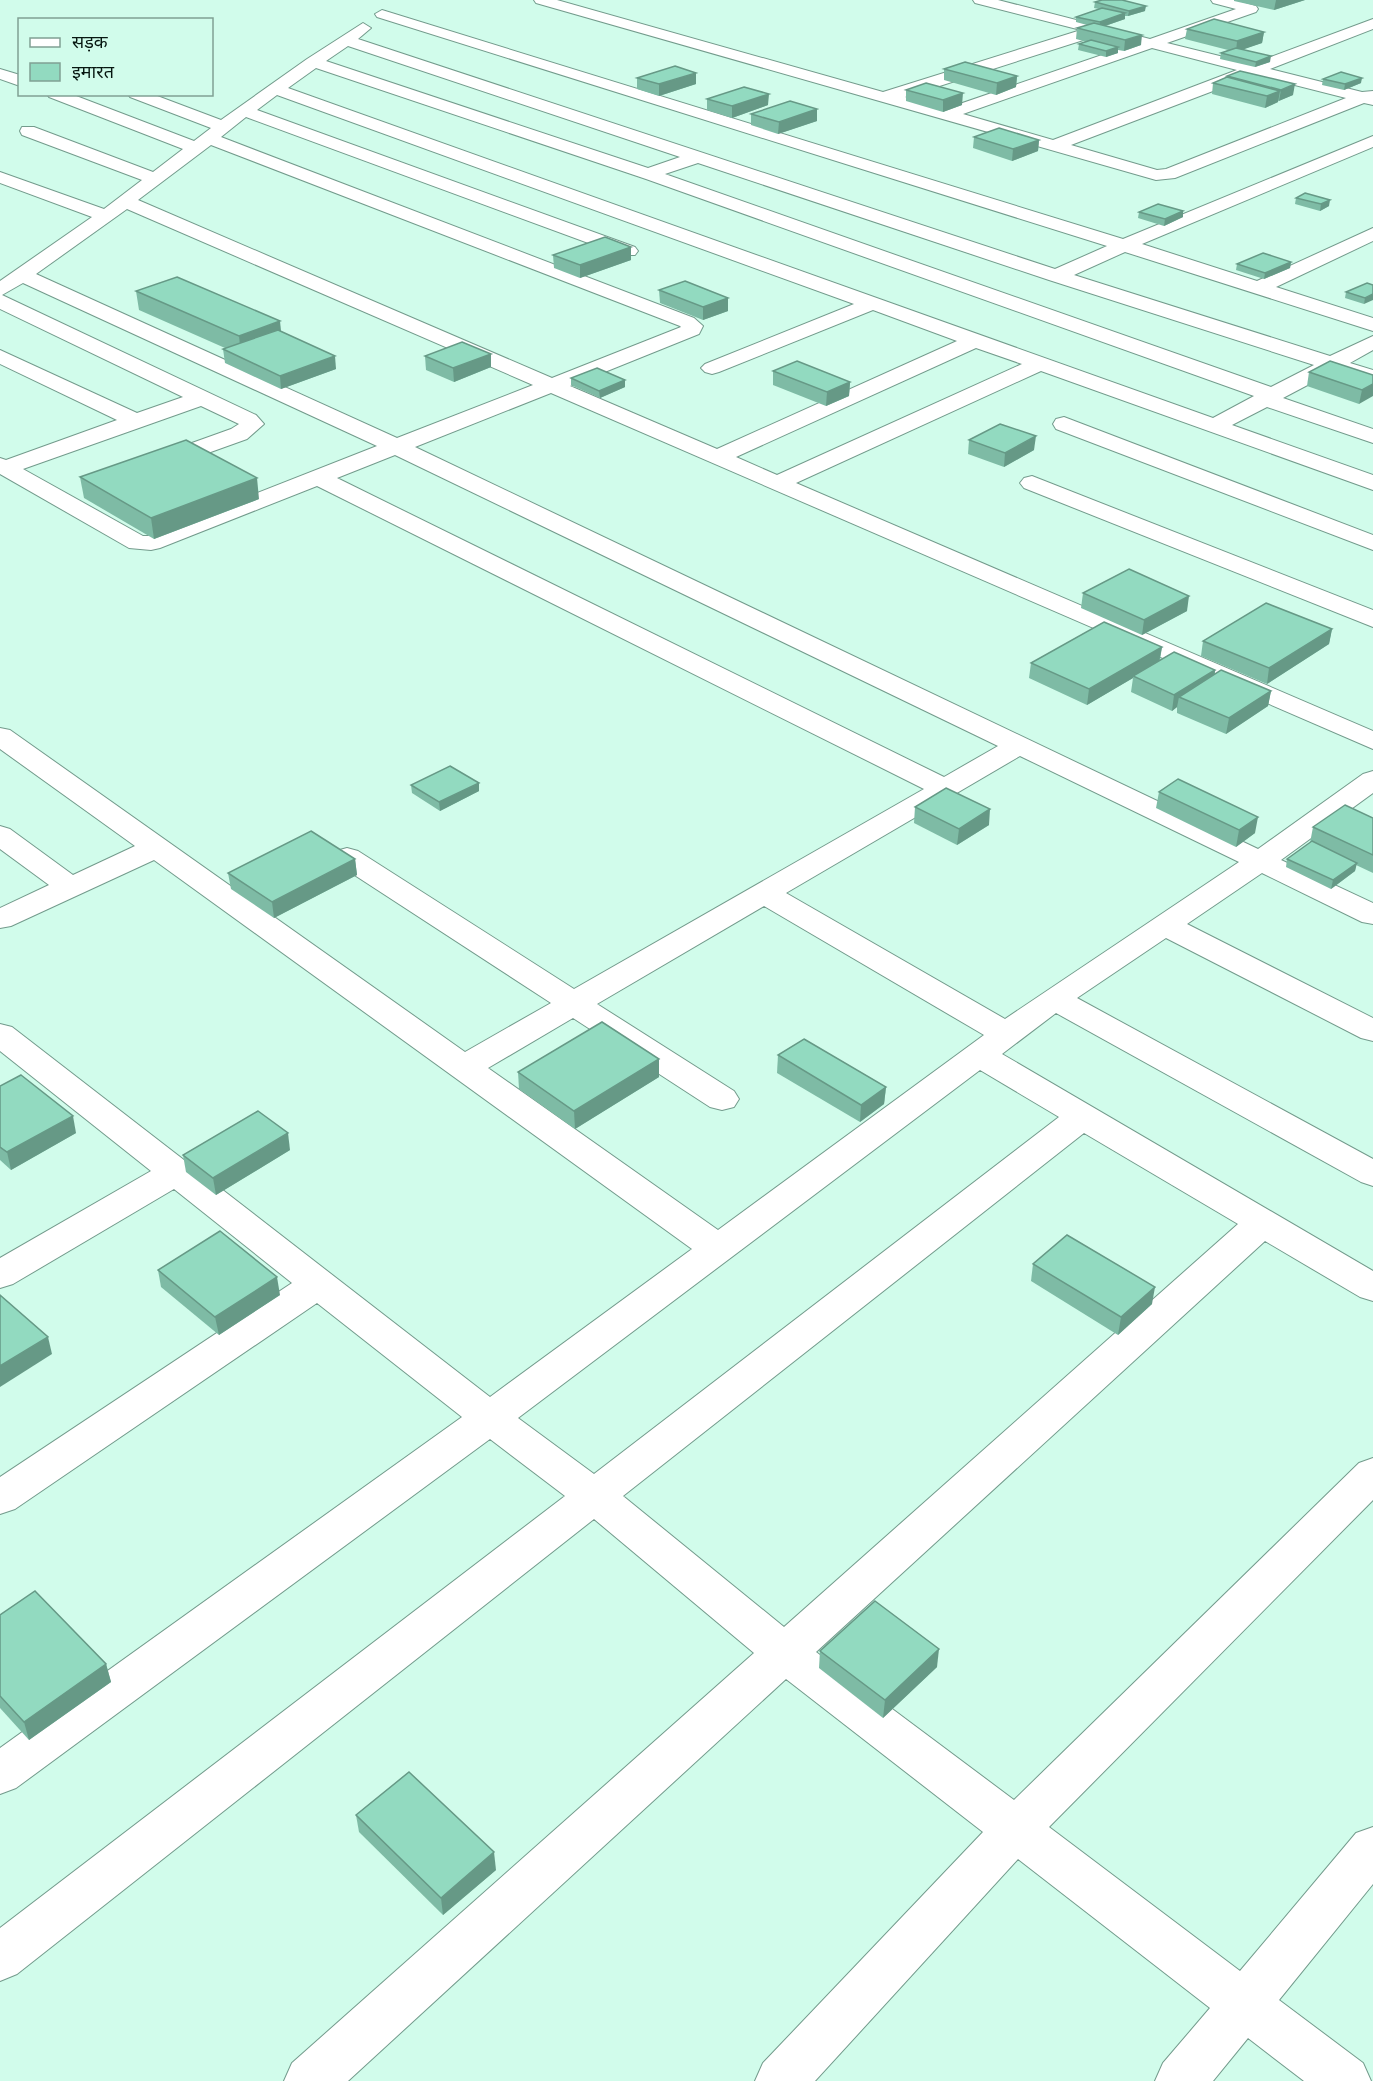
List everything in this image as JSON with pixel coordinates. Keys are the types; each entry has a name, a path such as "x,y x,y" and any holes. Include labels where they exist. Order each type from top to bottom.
{"street":[{"path":"0,290 106,216 244,111 404,0"},
{"path":"541,0 1151,174 1169,174 1370,97"},
{"path":"980,0 1370,97"},
{"path":"946,114 1251,9 1218,0"},
{"path":"382,14 1373,325"},
{"path":"887,97 1129,19"},
{"path":"1053,146 1373,24"},
{"path":"346,40 1056,276 1373,377"},
{"path":"313,62 652,175 1373,436"},
{"path":"0,74 18,80"},
{"path":"275,89 1373,483"},
{"path":"2,466 138,543 151,543 685,333 692,330 693,326 665,313 209,138 62,96"},
{"path":"139,96 209,138"},
{"path":"244,111 628,251"},
{"path":"28,131 155,179"},
{"path":"1056,276 1124,245 1373,141"},
{"path":"652,175 655,171 697,157"},
{"path":"0,177 106,216"},
{"path":"125,201 1373,741"},
{"path":"1258,288 1373,234"},
{"path":"1337,252 1364,260"},
{"path":"22,275 394,446 1373,915"},
{"path":"0,302 253,424 239,434 138,470"},
{"path":"712,368 872,304"},
{"path":"717,457 974,341"},
{"path":"1214,426 1373,342"},
{"path":"0,357 136,421"},
{"path":"777,483 1040,364"},
{"path":"2,466 201,398"},
{"path":"1064,424 1373,543"},
{"path":"318,477 945,788"},
{"path":"1032,483 1373,619"},
{"path":"59,499 81,491"},
{"path":"0,736 717,1248"},
{"path":"464,1068 1018,746"},
{"path":"0,1774 490,1418 1054,999 1260,861 1373,780"},
{"path":"0,835 70,887"},
{"path":"0,919 156,848"},
{"path":"347,857 722,1099"},
{"path":"763,893 993,1045 1083,1116 1262,1223 1365,1272"},
{"path":"1165,925 1373,1031"},
{"path":"1054,999 1373,1174"},
{"path":"0,1034 26,1076 176,1172 490,1418 594,1496 785,1653 1345,2081"},
{"path":"0,1958 1083,1116"},
{"path":"0,1275 176,1172"},
{"path":"310,2081 1262,1223"},
{"path":"0,1498 318,1284"},
{"path":"781,2081 1016,1829 1373,1473"},
{"path":"1181,2081 1373,1848"}],"building":[{"path":"1122,0 1146,6 1129,11 1095,2"},
{"path":"1102,8 1125,13 1100,22 1076,17"},
{"path":"1214,19 1264,32 1237,41 1187,29"},
{"path":"1094,23 1142,35 1125,40 1077,28"},
{"path":"1091,40 1118,47 1106,51 1079,44"},
{"path":"1236,48 1271,56 1256,62 1221,53"},
{"path":"965,62 1017,76 997,83 944,69"},
{"path":"675,66 696,73 659,84 637,78"},
{"path":"1240,71 1295,84 1281,90 1227,76"},
{"path":"1341,72 1362,78 1345,84 1323,79"},
{"path":"1227,77 1280,91 1267,96 1213,83"},
{"path":"926,83 963,93 943,100 906,90"},
{"path":"744,87 769,94 732,106 707,99"},
{"path":"790,101 817,109 779,122 751,114"},
{"path":"999,128 1039,140 1013,149 974,137"},
{"path":"1305,193 1330,200 1321,204 1296,198"},
{"path":"1158,204 1183,211 1165,219 1139,212"},
{"path":"605,237 631,247 580,265 553,255"},
{"path":"1263,253 1291,262 1265,273 1237,264"},
{"path":"177,277 280,321 239,336 136,291"},
{"path":"685,281 728,298 703,307 659,290"},
{"path":"1367,283 1373,285 1373,294 1365,298 1346,292"},
{"path":"278,330 335,356 280,376 223,349"},
{"path":"462,342 491,354 453,368 425,356"},
{"path":"797,361 850,382 827,392 773,371"},
{"path":"1330,361 1373,375 1373,384 1362,390 1309,372"},
{"path":"597,368 625,380 599,391 571,378"},
{"path":"1000,424 1036,436 1005,453 969,440"},
{"path":"186,440 257,478 151,518 80,477"},
{"path":"1129,569 1189,596 1144,620 1083,593"},
{"path":"1266,603 1332,629 1269,668 1203,641"},
{"path":"1104,622 1162,647 1089,689 1031,663"},
{"path":"1174,652 1215,670 1174,695 1133,676"},
{"path":"1221,670 1271,691 1229,718 1179,697"},
{"path":"450,766 479,783 439,802 411,785"},
{"path":"1178,779 1258,817 1239,830 1159,792"},
{"path":"946,788 990,809 959,829 915,807"},
{"path":"1345,805 1373,818 1373,855 1313,827"},
{"path":"311,831 355,859 272,902 228,873"},
{"path":"1312,841 1357,863 1333,880 1287,859"},
{"path":"602,1022 659,1059 574,1111 518,1072"},
{"path":"804,1039 886,1087 861,1105 778,1055"},
{"path":"21,1075 73,1116 7,1152 0,1147 0,1086"},
{"path":"258,1111 288,1133 213,1178 183,1155"},
{"path":"220,1231 277,1277 215,1317 158,1270"},
{"path":"1067,1235 1155,1287 1121,1317 1033,1264"},
{"path":"0,1295 48,1337 0,1366"},
{"path":"35,1591 106,1664 24,1722 0,1696 0,1615"},
{"path":"875,1601 939,1649 885,1700 820,1651"},
{"path":"409,1772 494,1852 441,1898 356,1815"}]}
